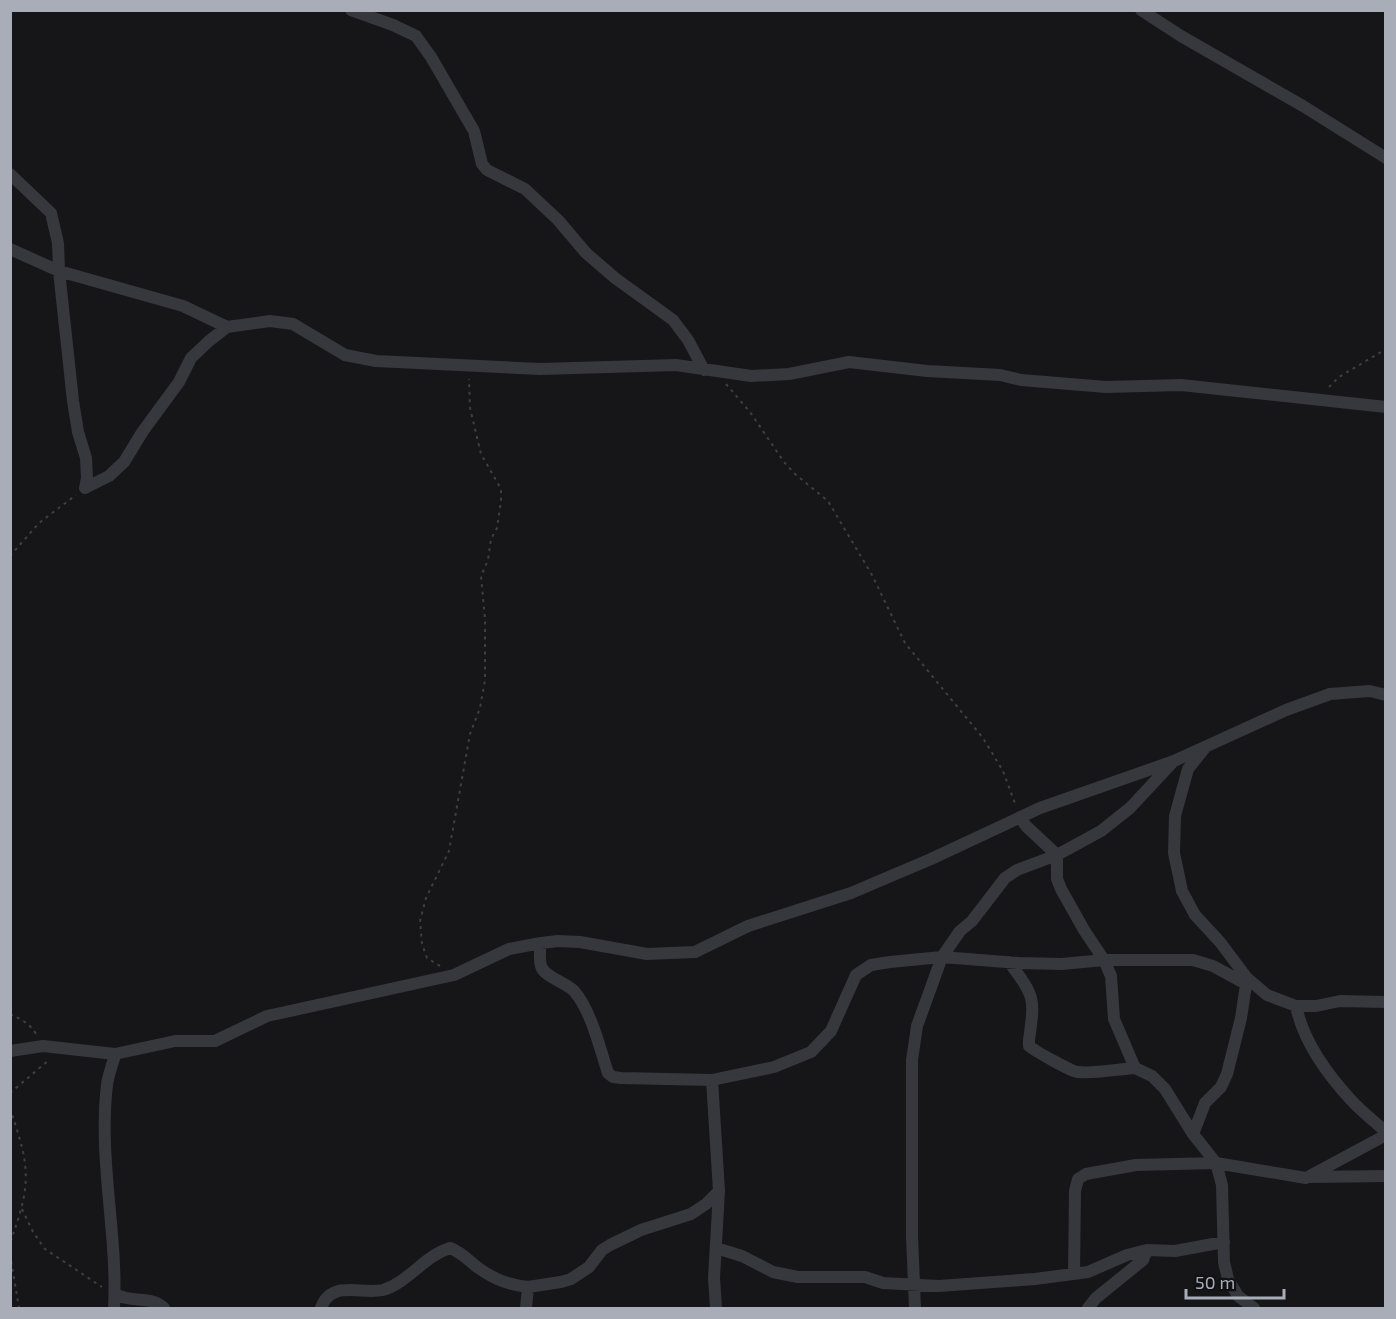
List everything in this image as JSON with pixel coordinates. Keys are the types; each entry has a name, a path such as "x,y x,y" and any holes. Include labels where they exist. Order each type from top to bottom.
{"street":[{"path":"351,10 416,36 431,57 474,131 482,164 487,170 525,189 558,220 585,253 637,295 667,314 709,371"},
{"path":"1141,10 1180,36 1303,105 1386,158"},
{"path":"10,174 51,213 58,243 73,401 78,432 86,458 86,488"},
{"path":"10,249 59,271 183,306 227,327"},
{"path":"86,488 109,476 124,462 143,431 179,382 191,358 209,341 227,327 270,321 293,324 345,355 376,361 540,369 676,365 751,376 789,374 849,362 1106,387 1181,385 1386,407"},
{"path":"10,1051 43,1046 115,1054 175,1041 215,1041 267,1016 454,975 509,949 541,943 580,942 647,954 695,952 748,926 851,893 931,859 1020,817 1082,792 1174,761 1286,710 1330,694 1370,691 1386,695"},
{"path":"1192,1134 1205,1103 1221,1087 1227,1074 1241,1018 1246,981 1220,942 1195,915 1182,891 1174,853 1174,816 1180,791 1188,769 1205,748"},
{"path":"915,1308 912,1060 917,1026 942,957 960,931 972,921 1005,878 1017,870 1058,855 1101,831 1130,808 1174,761"},
{"path":"1020,817 1026,826 1058,855"},
{"path":"1058,855 1057,879 1060,889 1104,960 1111,976 1114,1019 1134,1068"},
{"path":"541,943 541,967 544,972 572,989 577,995 592,1024 608,1073 613,1077 621,1078 712,1080 774,1067 811,1052 831,1031 856,975 871,965 942,957 1062,964 1104,960 1192,960 1213,966 1246,981 1267,995 1296,1006 1316,1006 1340,1001 1386,1002"},
{"path":"1009,962 1033,999 1029,1040 1029,1046 1032,1049 1042,1057 1056,1061 1077,1072 1134,1068 1152,1076 1165,1089 1192,1134 1216,1163 1222,1185 1224,1262 1228,1280 1238,1296 1254,1308"},
{"path":"1296,1006 1302,1027 1329,1071 1351,1100 1386,1134 1306,1178"},
{"path":"114,1308 113,1232 106,1148 107,1087 115,1054"},
{"path":"712,1080 718,1191 714,1278 716,1308"},
{"path":"1074,1274 1075,1191 1078,1179 1086,1174 1136,1165 1216,1163 1306,1178 1386,1176"},
{"path":"321,1308 324,1300 335,1293 357,1289 380,1290 390,1287 407,1277 431,1257 450,1248 460,1252 477,1267 505,1284 528,1287 561,1282 589,1267 602,1250 610,1245 641,1230 691,1214 706,1204 718,1191"},
{"path":"716,1248 742,1256 773,1272 798,1277 865,1277 883,1283 914,1285 971,1284 1074,1274 1088,1272 1127,1255 1147,1250 1175,1251 1224,1242"},
{"path":"1088,1308 1096,1298 1143,1260 1147,1250"},
{"path":"526,1308 528,1287"},
{"path":"115,1294 137,1301 149,1300 159,1303 164,1308"}],"path":[{"path":"1317,399 1339,377 1386,349"},
{"path":"454,975 427,958 422,944 420,921 426,898 449,851 470,734 480,708 485,680 486,619 481,576 488,560 491,539 497,528 501,501 501,489 481,454 470,408 469,367"},
{"path":"709,371 750,412 784,462 828,501 872,574 905,643 983,738 1003,771 1020,817"},
{"path":"10,556 39,523 86,488"},
{"path":"10,1014 32,1027 43,1046"},
{"path":"10,1093 61,1048"},
{"path":"10,1108 24,1149 27,1173 21,1209 10,1245"},
{"path":"21,1209 45,1249 115,1294"},
{"path":"10,1254 19,1308"}]}
